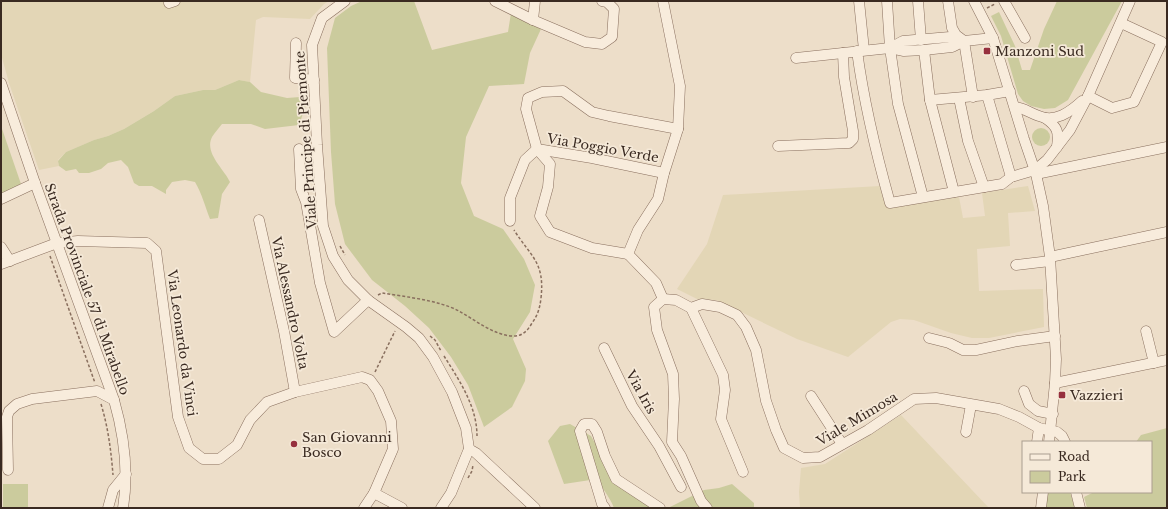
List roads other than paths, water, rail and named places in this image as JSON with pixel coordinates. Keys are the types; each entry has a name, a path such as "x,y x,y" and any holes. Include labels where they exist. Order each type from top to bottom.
{"street":[{"name":"Viale Principe di Piemonte","path":"345,1 322,18 312,45 322,215 325,236 333,256 348,280 413,332 424,344 452,392 473,451"},
{"path":"495,1 533,20 585,42 602,44 612,36 614,9 607,2 602,1"},
{"path":"533,20 535,1"},
{"name":"Via Poggio Verde","path":"662,1 680,86 678,129 664,172 658,199 638,230 628,254 592,248 550,232 540,216 548,187 550,164 537,149 526,109 528,98 542,92 563,91 592,112 678,129"},
{"path":"859,1 862,87 878,159 890,203 1002,184 1011,177 1167,147"},
{"path":"887,1 890,48 898,104 923,197"},
{"path":"918,1 922,45 930,100 954,192"},
{"path":"948,1 952,28 956,35 964,41 973,97"},
{"path":"974,1 993,38 1035,172 1044,212 1050,259 1055,336 1055,383 1049,441"},
{"path":"1035,172 1047,160 1070,130 1088,96 1130,1"},
{"path":"1000,2 1025,38"},
{"path":"1088,96 1112,108 1134,102 1162,42 1121,22"},
{"path":"796,58 890,48 904,41 922,45 950,37 964,41 993,38"},
{"path":"296,43 295,78 314,80"},
{"path":"778,146 849,143 854,139 854,131 844,77 843,53"},
{"name":"Strada Provinciale 57 di Mirabello","path":"1,83 35,183 114,400 122,434 126,474 123,508"},
{"path":"930,100 973,97 1010,91"},
{"path":"988,95 1011,177"},
{"path":"1045,118 1058,117 1066,114 1088,96"},
{"path":"959,98 968,141 984,187"},
{"path":"1015,107 1023,108 1045,118 1056,128 1058,137 1056,147"},
{"path":"299,149 301,189 306,202 320,283 334,332 372,298"},
{"name":"Via Poggio Verde","path":"537,149 664,172"},
{"name":"Via Poggio Verde","path":"510,221 510,198 525,160 537,149"},
{"path":"1,199 35,183"},
{"name":"Via Alessandro Volta","path":"259,220 284,331 295,392"},
{"path":"1016,265 1050,259 1167,232"},
{"name":"Via Leonardo da Vinci","path":"5,263 57,243 78,240 147,243 156,251 178,417 188,448 203,459 219,459 237,445 250,420 267,402 295,392 362,377 370,380 378,391 391,421 394,449 374,493"},
{"path":"1,247 5,263"},
{"path":"628,254 656,283 663,299"},
{"path":"707,508 700,501 681,456 672,442 674,399 673,374 657,330 654,307 663,299 676,300 691,308 722,375 725,390 721,419 743,472"},
{"name":"Viale Mimosa","path":"691,308 702,304 720,307 737,315 746,327 756,350 766,401 776,430 784,448 803,458 820,457 868,430 914,399 936,398 1005,411 1019,416 1039,428 1051,429"},
{"path":"1146,330 1154,363"},
{"path":"929,338 948,343 963,350 976,350 1018,341 1055,336"},
{"name":"Via Iris","path":"604,348 632,406 659,446 680,487"},
{"path":"1055,383 1167,360"},
{"path":"8,470 7,417 9,411 17,404 32,399 98,391 114,400"},
{"path":"1024,391 1029,404 1038,411 1052,414"},
{"path":"811,396 842,444"},
{"path":"966,432 971,405"},
{"path":"605,508 602,504 580,431 584,424 592,424 597,432 605,456 616,479 660,508"},
{"path":"1037,441 1039,428"},
{"path":"1051,429 1062,436 1064,441"},
{"path":"659,446 672,442"},
{"path":"441,508 451,493 473,451 535,508"},
{"path":"108,508 112,490 126,474"},
{"path":"364,508 374,493 402,508"},
{"path":"1041,508 1043,493"},
{"path":"1076,493 1080,508"}],"place":[{"name":"Manzoni Sud","path":"987,51"},
{"name":"Vazzieri","path":"1062,395"},
{"name":"San Giovanni Bosco","path":"294,444"}]}
